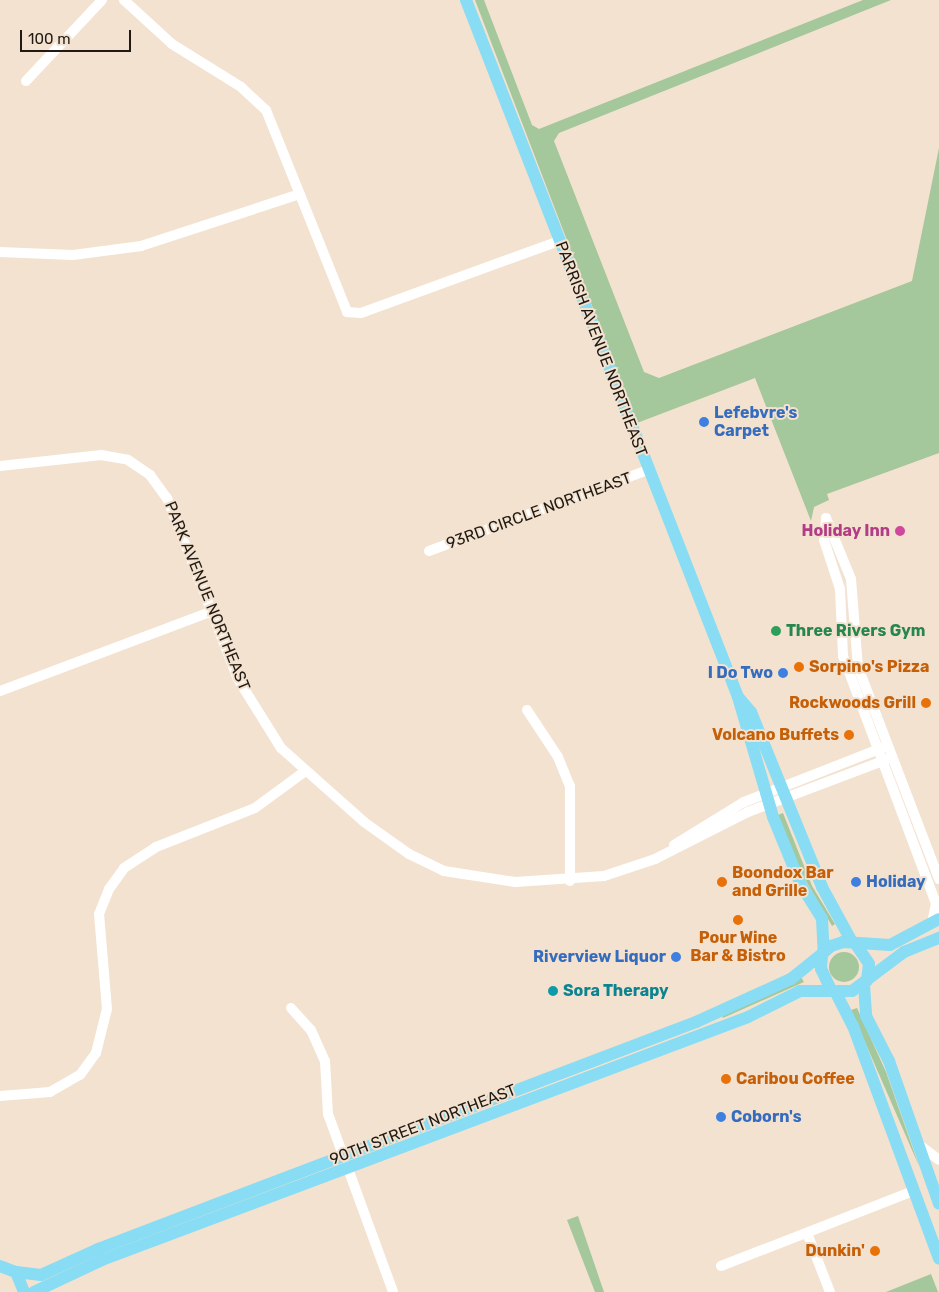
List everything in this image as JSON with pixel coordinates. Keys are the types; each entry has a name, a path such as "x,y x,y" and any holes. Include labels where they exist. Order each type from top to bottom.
{"main road":[{"name":"PARRISH AVENUE NORTHEAST","path":"466,0 738,697 768,798 801,884 822,919 823,953"},
{"name":"PARRISH AVENUE NORTHEAST","path":"738,697 752,712 822,887 854,943"},
{"path":"935,921 890,945 837,944 823,953 822,976 833,990 858,1039 939,1259"},
{"path":"833,990 852,991 866,983 904,952 939,938"},
{"path":"854,943 869,964 866,983 866,1016 889,1061 937,1193"},
{"name":"90TH STREET NORTHEAST","path":"34,1292 74,1271 734,1006 791,980 823,953"},
{"name":"90TH STREET NORTHEAST","path":"6,1266 41,1275 345,1161 748,1017 800,991 833,990"},
{"path":"913,1191 937,1193"},
{"path":"6,1266 24,1292"}],"street":[{"path":"26,81 102,0"},
{"path":"124,0 172,44 241,87 266,110 347,312 361,313 559,241"},
{"path":"0,252 73,255 141,246 300,194"},
{"name":"PARK AVENUE NORTHEAST","path":"0,466 101,455 140,466 167,498 210,612 253,706 281,748 304,772 364,822 427,864 494,881 570,881 604,876 655,859 727,811 785,792"},
{"name":"93RD CIRCLE NORTHEAST","path":"429,551 648,470"},
{"path":"935,921 936,903 880,762 843,656 840,589 824,540 826,518 851,579 858,667 886,746 939,878"},
{"path":"0,691 210,612"},
{"path":"527,710 557,756 570,786 570,881"},
{"path":"785,792 886,746"},
{"path":"785,792 891,758"},
{"path":"0,1096 50,1092 80,1075 96,1053 107,1009 99,914 108,888 124,868 156,847 267,802 304,772"},
{"path":"291,1008 310,1030 325,1061 328,1114 393,1292"},
{"path":"918,1144 939,1160"},
{"path":"721,1266 913,1191"},
{"path":"807,1233 830,1292"}],"green space":[{"path":"475,0 484,0 532,125 539,129 863,0 891,0 559,133 554,141 644,372 659,378 912,281 939,148 939,453 827,494 829,500 814,507 811,521 755,378 637,423"},
{"path":"783,813 812,886 835,924 832,926 802,874 778,815"},
{"path":"844,952 850,953 858,961 858,973 850,981 844,982 838,981 830,973 829,967 830,961 838,953"},
{"path":"801,977 804,982 723,1018 722,1015"},
{"path":"857,1008 886,1072 919,1166 851,1010"},
{"path":"578,1216 604,1292 595,1292 567,1220"},
{"path":"931,1274 938,1292 886,1292"}],"place":[{"name":"Lefebvre's Carpet","path":"704,422"},
{"name":"Holiday Inn","path":"900,531"},
{"name":"Three Rivers Gym","path":"776,631"},
{"name":"Sorpino's Pizza","path":"799,667"},
{"name":"I Do Two","path":"783,673"},
{"name":"Rockwoods Grill","path":"926,703"},
{"name":"Volcano Buffets","path":"849,735"},
{"name":"Boondox Bar and Grille","path":"722,882"},
{"name":"Holiday","path":"856,882"},
{"name":"Pour Wine Bar & Bistro","path":"738,920"},
{"name":"Riverview Liquor","path":"676,957"},
{"name":"Sora Therapy","path":"553,991"},
{"name":"Caribou Coffee","path":"726,1079"},
{"name":"Coborn's","path":"721,1117"},
{"name":"Dunkin'","path":"875,1251"}]}
